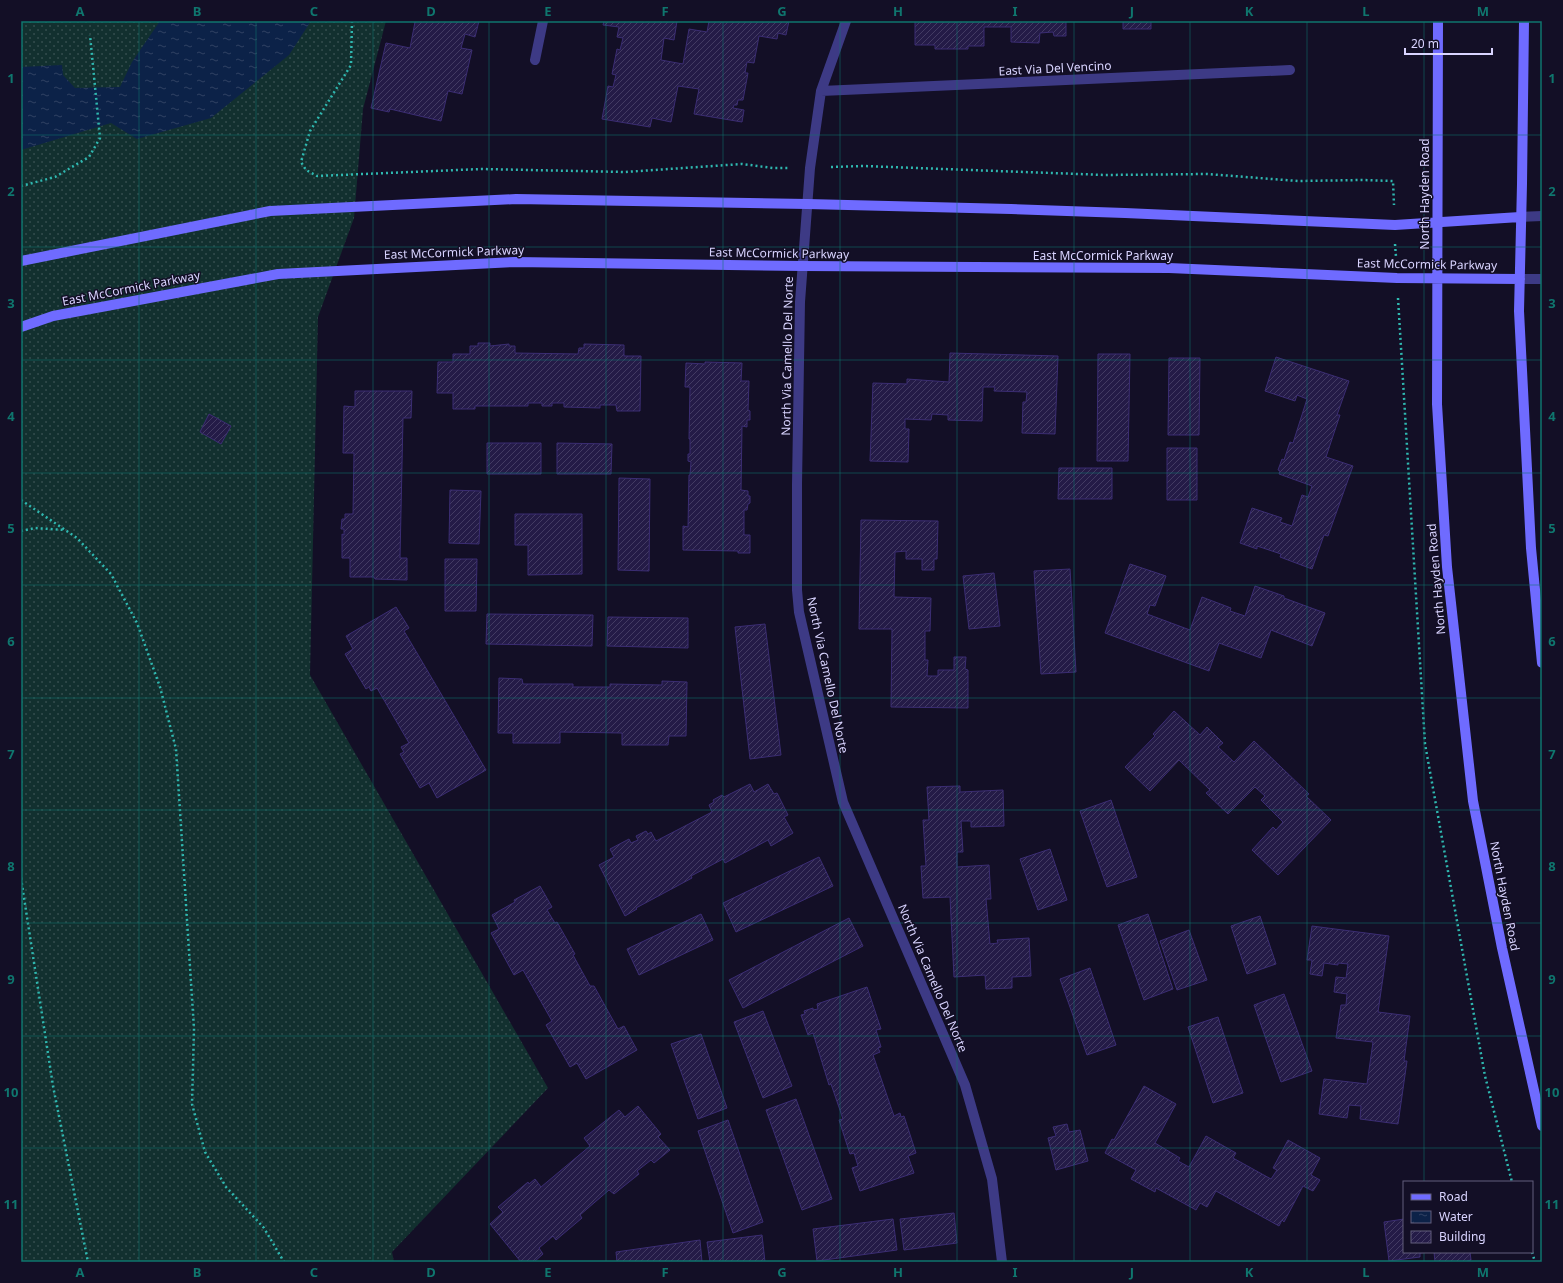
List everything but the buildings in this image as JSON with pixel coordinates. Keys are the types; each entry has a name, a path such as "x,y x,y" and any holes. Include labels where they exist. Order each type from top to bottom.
{"main road":[{"name":"North Hayden Road","path":"1438,21 1436,404 1447,567 1472,793 1502,948 1542,1126"},
{"path":"1524,21 1519,311 1531,548 1542,663"},
{"path":"21,262 270,211 516,199 808,204 1125,213 1395,225 1520,217"},
{"name":"East McCormick Parkway","path":"21,327 52,316 278,274 515,262 802,266 1169,268 1436,279 1520,279"}],"street":[{"path":"535,60 543,21"},
{"name":"North Via Camello Del Norte","path":"846,21 821,91 810,168 802,266 797,484 797,590 799,612 843,802 965,1086 992,1179 1002,1262"},
{"name":"East Via Del Vencino","path":"821,91 1290,70"},
{"path":"1520,217 1542,216"},
{"name":"East McCormick Parkway","path":"1520,279 1542,279"}],"path":[{"path":"352,21 351,65 310,131 301,162 306,170 317,176 480,169 625,172 742,164 773,168"},
{"path":"21,186 55,177 89,157 100,138 90,35"},
{"path":"841,167 863,166 1104,175 1208,174 1298,181 1393,181"},
{"path":"1398,308 1425,744 1485,1076 1512,1181"},
{"path":"21,500 77,538 111,574 137,623 160,687 176,749 194,1029 192,1104 205,1152 226,1187 264,1228 284,1262"},
{"path":"21,531 35,528 66,530"},
{"path":"21,878 53,1086 88,1262"}],"green space":[{"path":"21,21 386,21 363,109 354,218 318,317 310,675 548,1088 392,1252 394,1262 21,1262"}],"water":[{"path":"160,21 311,21 289,55 211,118 137,139 111,123 21,150 21,67 62,65 63,75 75,88 120,87 132,62"}]}
